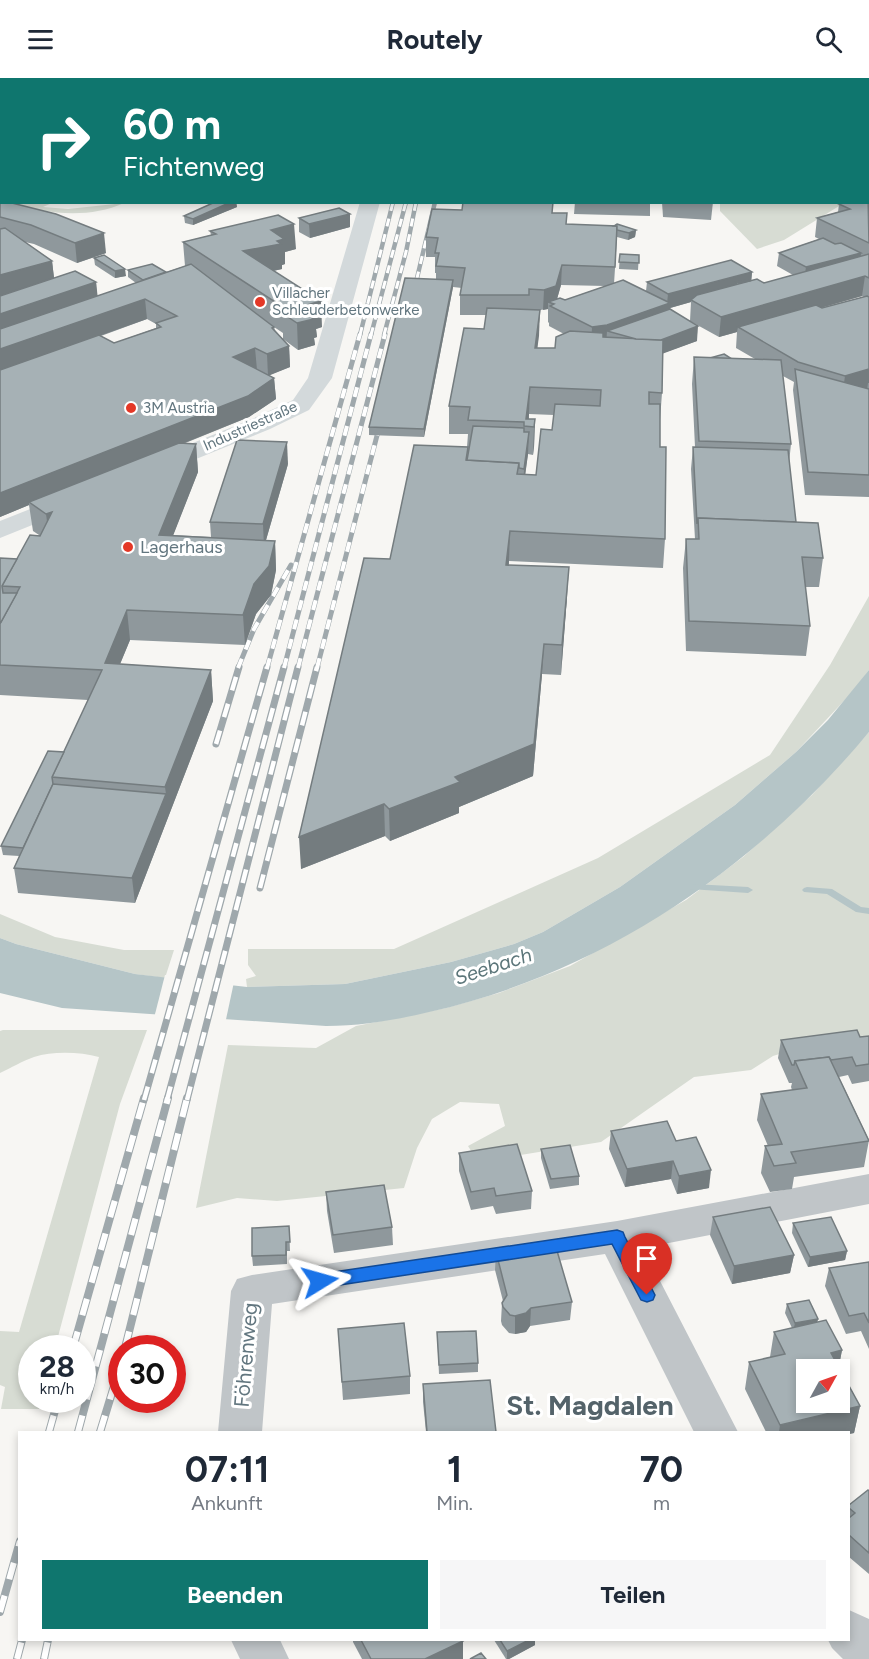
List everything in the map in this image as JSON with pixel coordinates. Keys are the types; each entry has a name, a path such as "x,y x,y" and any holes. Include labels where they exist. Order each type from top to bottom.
{"street":[{"name":"Industriestraße","path":"131,477 261,424 301,405 320,378 369,204"},
{"path":"0,530 91,493"},
{"name":"Föhrenweg","path":"240,1431 252,1292 617,1237 869,1189"},
{"path":"617,1237 715,1431"},
{"path":"850,1633 869,1653"},
{"path":"256,1641 265,1659"}],"shaded area":[{"path":"15,204 50,204 43,207 68,209 121,204 82,213 38,210"},
{"path":"720,204 842,204 784,240 757,249 720,211"},
{"path":"869,596 869,670 856,688 796,752 735,805 620,887 543,932 514,944 451,962 345,984 247,987 246,979 256,976 248,965 248,949 394,949 598,858 770,755 830,665"},
{"path":"869,732 869,1045 833,1037 773,1056 751,1070 694,1077 601,1142 478,1162 468,1146 505,1126 499,1104 460,1102 432,1119 417,1148 404,1188 277,1201 237,1198 196,1208 228,1045 316,1048 356,1026 446,1008 499,993 570,966 686,900 743,857 812,795"},
{"path":"0,914 55,937 124,950 174,950 165,978 135,974 0,938"},
{"path":"147,1030 120,1104 58,1335 18,1335 18,1409 1,1409 5,1387 0,1385 0,1331 19,1332 99,1057 75,1053 41,1055 0,1073 0,1031"}],"water":[{"name":"Seebach","path":"869,670 869,732 825,781 777,828 726,870 672,908 615,942 555,971 493,994 429,1012 365,1024 339,1026 62,1008 0,993 0,938 135,974 247,987 345,984 451,962 514,944 543,932 620,887 735,805 796,752 828,720"}],"pier":[{"path":"165,975 234,982 225,1024 154,1018"}],"building":[{"path":"0,204 16,204 56,214 104,233 75,243 31,225 0,217"},
{"path":"211,204 227,204 193,219 184,216"},
{"path":"463,204 553,204 552,213 567,213 566,224 617,226 615,267 562,265 556,286 544,290 529,289 529,295 460,295 465,268 436,266 439,253 435,253 438,238 426,237 432,209 462,210"},
{"path":"839,204 868,204 869,243 817,218 850,209"},
{"path":"339,208 350,214 309,224 299,218"},
{"path":"278,215 294,224 271,230 284,239 277,241 281,244 243,251 321,301 307,305 316,311 306,314 314,319 297,323 282,313 289,311 183,242 216,234 210,231"},
{"path":"617,224 636,230 629,233 617,230 617,226 614,226"},
{"path":"5,228 52,261 0,275 0,229"},
{"path":"823,238 835,244 841,243 861,253 806,267 779,253"},
{"path":"620,254 639,255 639,263 619,262"},
{"path":"869,254 869,278 865,276 721,317 691,300 697,295 757,279 764,283"},
{"path":"104,255 125,269 115,271 94,258"},
{"path":"731,260 752,272 668,294 647,282"},
{"path":"152,264 166,272 143,280 128,270"},
{"name":"3M Austria","path":"191,264 274,327 272,328 289,346 267,354 255,348 233,357 274,378 248,396 0,493 0,370 99,335 114,343 161,327 156,323 177,316 145,299 0,349 0,329"},
{"path":"75,271 96,282 0,314 0,296"},
{"path":"405,278 453,280 424,429 369,427"},
{"path":"623,280 670,303 607,325 592,327 550,306 554,304 548,302 560,298 565,300"},
{"path":"869,297 869,369 845,376 798,362 738,327 816,305 822,308"},
{"path":"487,308 540,310 535,348 555,348 556,337 570,331 603,333 603,337 663,340 662,393 649,392 649,404 660,404 660,447 666,447 665,539 510,531 506,565 569,567 562,645 544,644 534,744 455,777 460,782 389,809 384,804 299,837 364,558 390,559 414,445 468,447 466,460 519,463 517,474 536,475 541,429 552,430 555,404 600,406 601,390 530,387 526,419 535,419 534,427 524,426 524,422 468,420 470,407 449,406 464,328 484,329"},
{"path":"670,309 698,326 661,340 636,339 607,331"},
{"path":"724,354 732,359 710,358"},
{"path":"694,357 781,360 791,444 699,441"},
{"path":"795,369 869,389 869,475 808,472"},
{"path":"473,426 524,428 524,432 529,432 524,469 519,468 519,463 467,460"},
{"path":"237,440 287,442 263,524 210,522"},
{"path":"179,443 196,444 159,535 275,541 269,566 254,584 243,615 127,610 105,663 211,670 165,787 52,777 102,670 0,665 0,624 20,587 2,586 30,535 40,536 52,512 46,514 29,502"},
{"path":"693,447 788,450 796,522 698,518 697,524"},
{"path":"698,518 818,523 823,558 802,557 810,626 689,621 686,539 699,539"},
{"path":"0,558 17,559 2,586 3,593 17,593 1,622 0,622"},
{"path":"48,751 64,752 52,777 53,784 23,848 1,846"},
{"path":"53,784 166,794 132,878 14,868"},
{"path":"857,1030 860,1037 869,1036 869,1064 856,1066 852,1057 831,1060 829,1057 795,1061 792,1065 781,1040"},
{"path":"829,1057 869,1141 791,1152 796,1163 774,1166 765,1146 782,1144 761,1094 807,1088 795,1061"},
{"path":"667,1121 676,1141 696,1137 711,1170 679,1176 673,1161 627,1169 611,1131"},
{"path":"517,1144 532,1191 496,1196 494,1188 471,1192 459,1153"},
{"path":"570,1145 579,1176 551,1179 541,1149"},
{"path":"384,1185 392,1227 333,1235 326,1192"},
{"path":"770,1207 794,1255 734,1266 713,1217"},
{"path":"831,1217 847,1251 810,1257 793,1223"},
{"path":"289,1226 290,1242 286,1242 286,1255 252,1256 252,1228"},
{"path":"555,1244 572,1302 531,1308 526,1313 510,1315 502,1303 507,1295 496,1252"},
{"path":"869,1262 869,1323 864,1313 849,1316 829,1268"},
{"path":"809,1300 818,1319 795,1323 787,1304"},
{"path":"826,1320 842,1350 831,1353 834,1359 796,1359 796,1413 831,1413 780,1425 749,1362 785,1354 774,1332"},
{"path":"404,1323 410,1376 342,1382 338,1329"},
{"path":"476,1331 478,1363 439,1365 437,1332"},
{"path":"490,1380 496,1431 427,1431 423,1384"},
{"path":"850,1388 860,1406 850,1408"},
{"path":"869,1491 869,1553 850,1536 850,1517 855,1513 850,1509 850,1504"},
{"path":"362,1641 463,1641 425,1659 371,1659"},
{"path":"501,1641 527,1641 507,1651"},
{"path":"481,1653 486,1659 470,1659"}],"waterway":[{"path":"693,887 748,890"},
{"path":"807,890 829,891 859,910 869,911"}],"railway":[{"path":"360,335 393,204"},
{"path":"371,335 405,204"},
{"path":"384,335 406,252 416,204"},
{"path":"413,295 435,204"},
{"path":"267,668 360,334"},
{"path":"284,668 371,334"},
{"path":"298,668 385,334"},
{"path":"317,668 381,420"},
{"path":"238,668 254,629 291,565"},
{"path":"216,744 239,667"},
{"path":"144,1100 267,667"},
{"path":"167,1100 284,667"},
{"path":"187,1100 298,667"},
{"path":"260,888 317,667"},
{"path":"77,1335 144,1098"},
{"path":"78,1431 168,1098"},
{"path":"128,1335 187,1098"},
{"path":"100,1431 108,1406"},
{"path":"49,1431 54,1413"},
{"path":"0,1612 18,1548"},
{"path":"17,1659 22,1641"},
{"path":"44,1659 48,1641"}],"place":[{"name":"Villacher Schleuderbetonwerke","path":"260,302"},
{"name":"3M Austria","path":"131,408"},
{"name":"Lagerhaus","path":"128,547"}],"district":[{"name":"St. Magdalen","path":"590,1405"}],"route":[{"path":"320,1281 617,1237 647,1295"}]}
